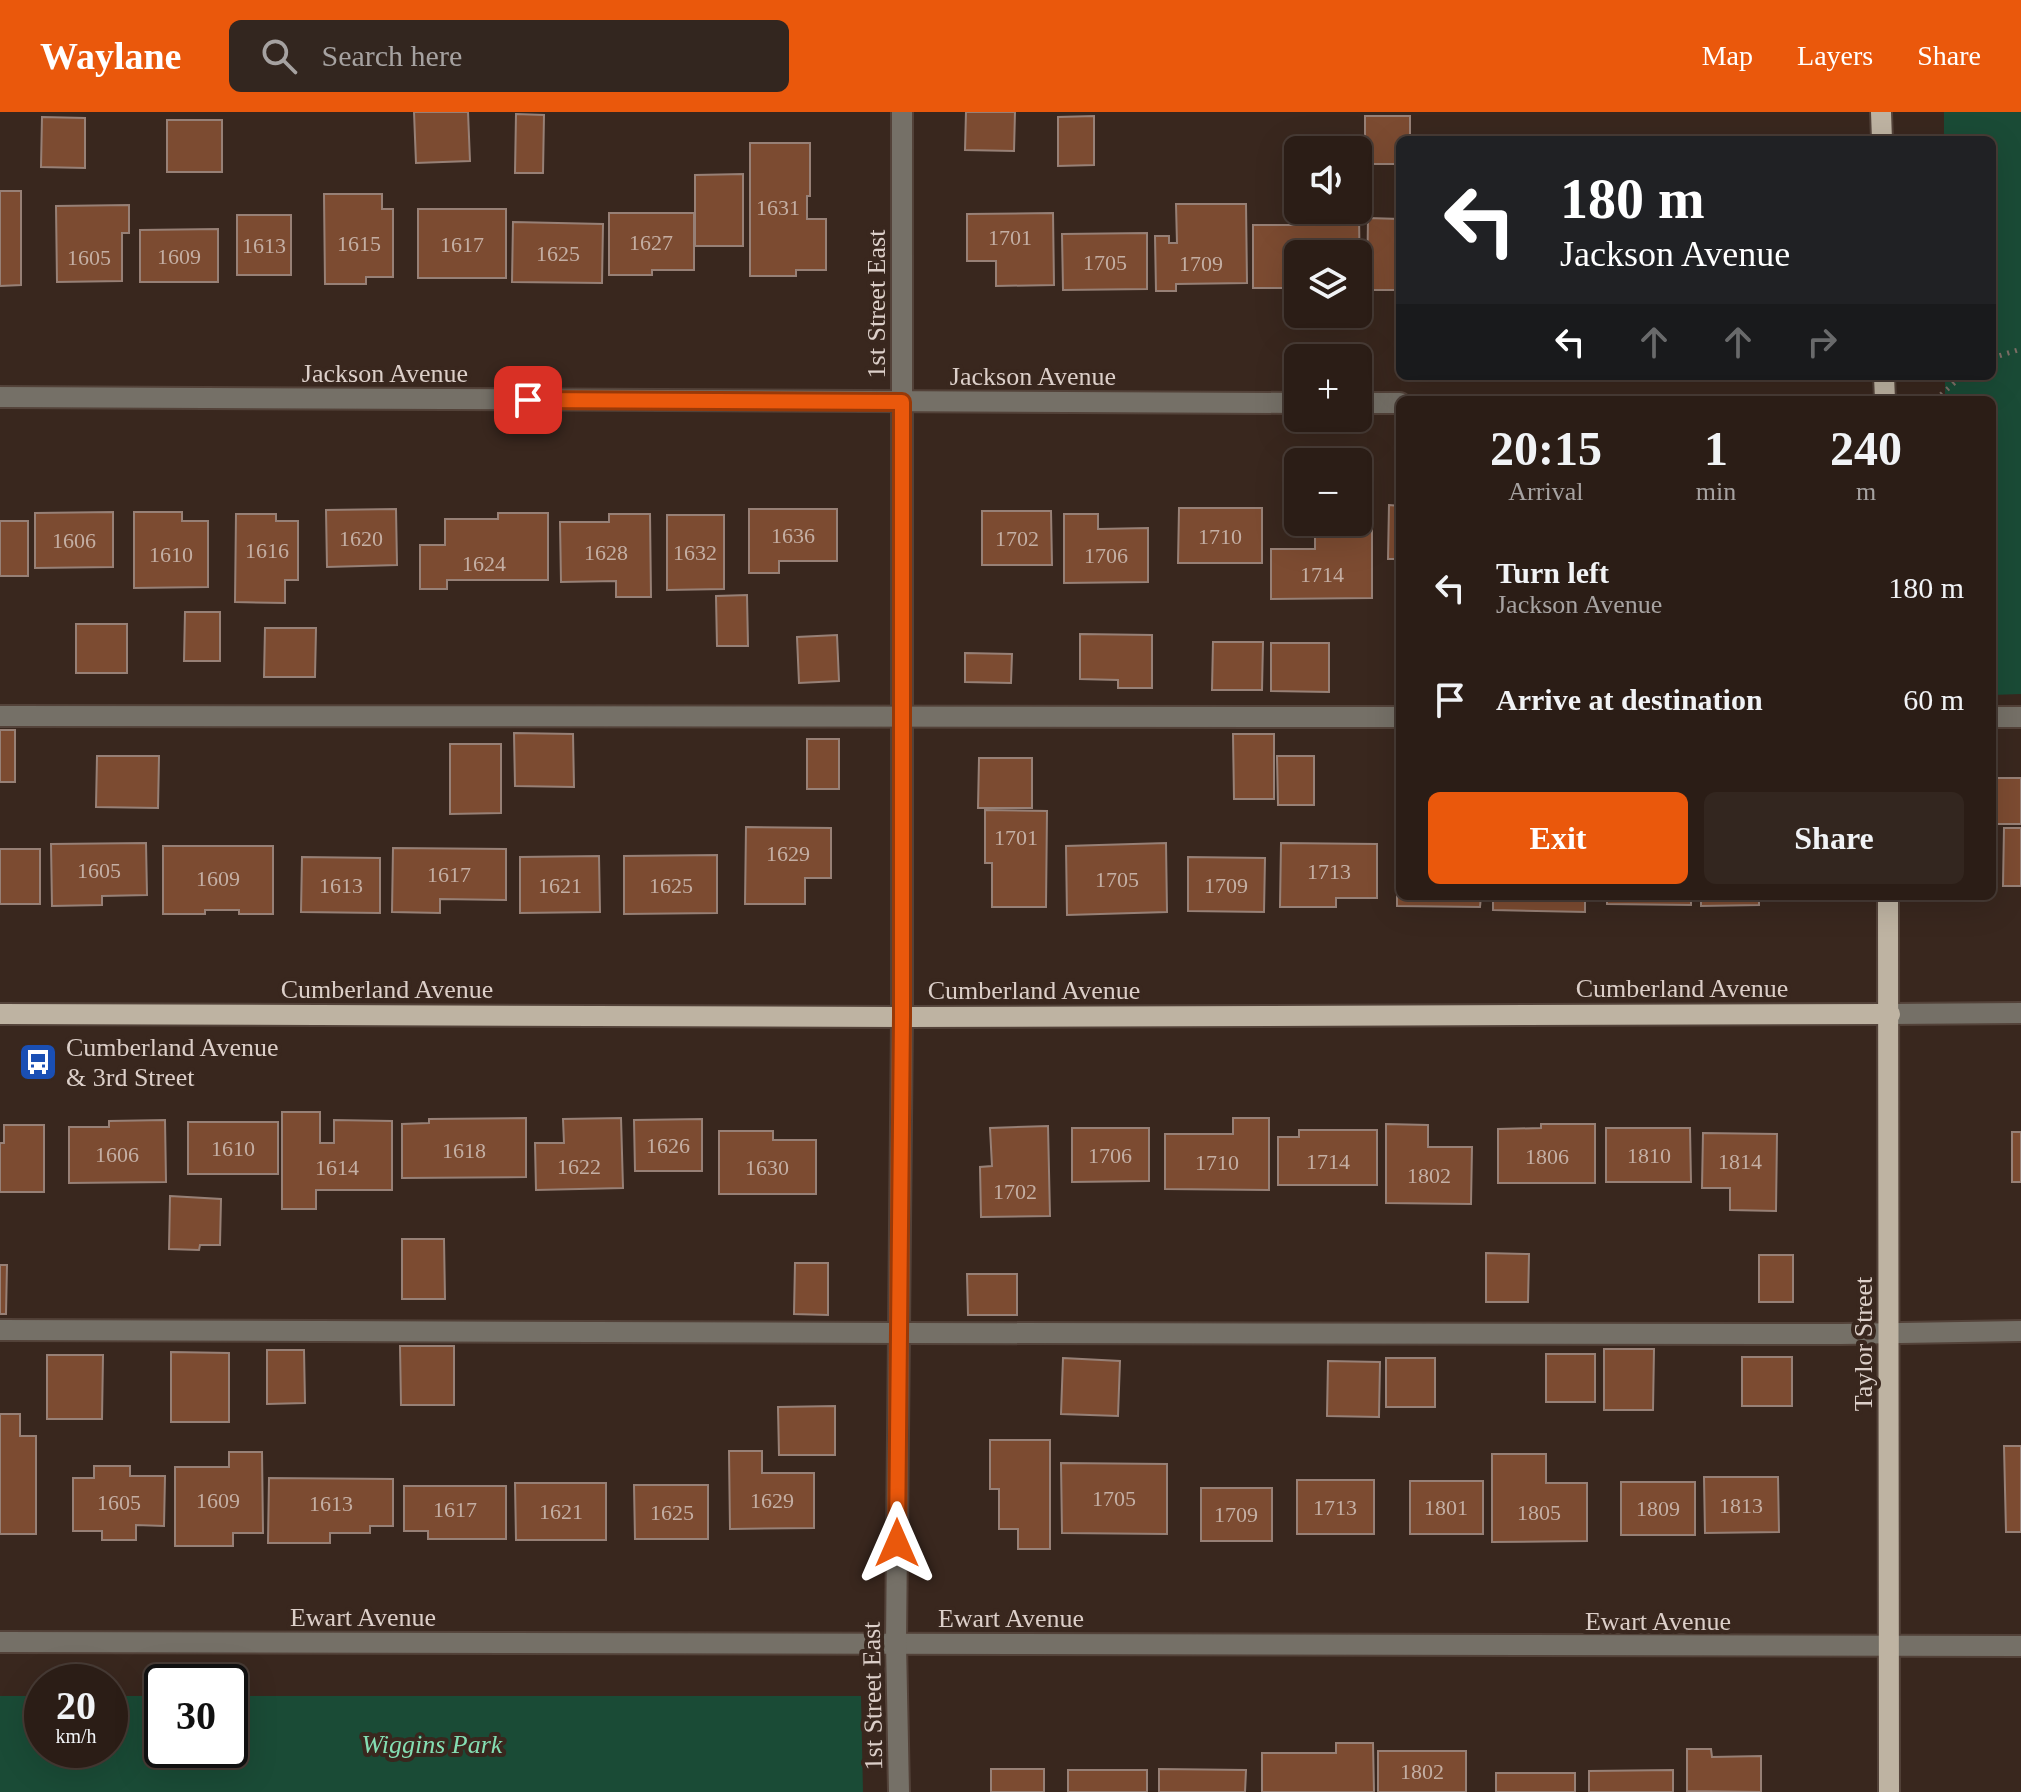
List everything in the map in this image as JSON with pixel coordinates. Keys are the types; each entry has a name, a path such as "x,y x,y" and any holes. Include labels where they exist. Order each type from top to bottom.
{"main road":[{"path":"1881,112 1882,136"},
{"name":"Taylor Street","path":"1888,900 1889,1792"},
{"name":"Cumberland Avenue","path":"0,1014 902,1017 1890,1014"}],"street":[{"name":"1st Street East","path":"899,1792 896,1644 902,1017 902,112"},
{"name":"Jackson Avenue","path":"0,397 1284,403"},
{"path":"1372,403 1396,403"},
{"path":"0,716 1396,717"},
{"path":"1996,717 2021,717"},
{"name":"Cumberland Avenue","path":"1890,1014 2021,1013"},
{"path":"0,1330 1841,1334 2021,1331"},
{"name":"Ewart Avenue","path":"0,1642 2021,1646"}],"path":[{"path":"1996,357 2021,349"},
{"path":"1940,396 1958,380"}],"green space":[{"path":"1944,112 2021,112 2021,694 1996,695 1996,396 1945,396 1945,380 1996,380 1996,136 1944,136"},
{"name":"Wiggins Park","path":"0,1696 24,1696 24,1768 128,1768 128,1696 144,1696 144,1768 248,1768 248,1696 861,1696 863,1792 0,1792"}],"building":[{"path":"414,112 468,112 470,161 416,163"},
{"path":"966,112 1015,112 1014,151 965,150"},
{"path":"516,114 544,115 543,173 515,173"},
{"path":"1094,116 1094,165 1058,166 1058,117"},
{"path":"1365,116 1410,116 1410,136 1396,136 1396,164 1372,164 1372,136 1365,136"},
{"path":"42,117 85,118 85,168 41,167"},
{"path":"167,120 222,120 222,172 167,172"},
{"path":"750,143 810,143 807,219 826,219 826,270 796,270 796,276 750,276"},
{"path":"743,174 743,246 695,246 695,175"},
{"path":"0,191 21,191 21,285 0,286"},
{"path":"324,194 382,194 382,209 393,209 393,277 366,277 366,284 325,284"},
{"path":"1176,204 1246,204 1247,283 1176,284 1176,291 1156,291 1155,236 1169,236 1169,243 1177,243"},
{"path":"129,205 129,233 122,233 122,281 57,282 56,206"},
{"path":"418,209 506,209 506,278 418,278"},
{"path":"609,213 694,213 694,270 652,270 652,275 609,275"},
{"path":"1053,213 1054,285 996,286 996,261 967,261 967,214"},
{"path":"237,215 291,215 291,275 237,275"},
{"path":"1372,218 1396,219 1396,290 1372,290 1372,240 1368,240 1368,224 1372,224"},
{"path":"513,222 603,224 602,283 512,282"},
{"path":"1359,224 1359,240 1284,240 1284,288 1253,288 1253,225"},
{"path":"218,229 218,282 140,282 140,230"},
{"path":"1147,233 1147,289 1063,290 1062,234"},
{"path":"1389,505 1396,506 1396,559 1388,559"},
{"path":"1179,508 1262,508 1262,563 1178,563"},
{"path":"396,509 397,565 327,567 326,510"},
{"path":"749,509 837,509 837,561 779,561 779,573 749,573"},
{"path":"982,511 1051,511 1052,565 982,565"},
{"path":"113,512 113,567 35,568 35,513"},
{"path":"134,512 182,512 182,521 208,521 208,587 134,588"},
{"path":"498,513 548,513 548,580 447,580 447,589 420,589 420,545 445,545 445,519 498,519"},
{"path":"236,514 276,514 276,521 298,521 298,580 285,580 285,603 235,602"},
{"path":"609,514 650,514 651,597 616,597 616,581 561,582 560,522 609,522"},
{"path":"1064,514 1098,514 1098,529 1148,528 1148,582 1064,583"},
{"path":"667,515 724,515 724,589 667,590"},
{"path":"0,521 28,521 28,576 0,576"},
{"path":"1315,536 1372,536 1372,598 1271,599 1271,549 1315,549"},
{"path":"747,595 748,646 717,646 716,596"},
{"path":"185,612 220,612 220,661 184,661"},
{"path":"76,624 127,624 127,673 76,673"},
{"path":"265,628 316,628 315,677 264,677"},
{"path":"1080,634 1152,635 1152,688 1118,688 1118,680 1080,679"},
{"path":"837,635 839,681 799,683 797,637"},
{"path":"1213,642 1263,642 1262,690 1212,690"},
{"path":"1271,643 1329,643 1329,692 1271,691"},
{"path":"965,653 1012,654 1011,683 965,682"},
{"path":"0,730 15,730 15,782 0,782"},
{"path":"514,733 573,734 574,787 515,786"},
{"path":"1233,734 1274,734 1274,799 1234,799"},
{"path":"807,739 839,739 839,789 807,789"},
{"path":"450,744 501,744 501,813 450,814"},
{"path":"97,756 159,756 158,808 96,807"},
{"path":"1277,756 1314,756 1314,805 1278,805"},
{"path":"979,758 1032,758 1032,808 978,808"},
{"path":"1996,778 2021,778 2021,824 1996,824"},
{"path":"985,810 1047,811 1046,907 992,907 992,863 985,863"},
{"path":"746,827 831,828 831,878 805,878 805,904 745,904"},
{"path":"2004,828 2021,828 2021,886 2003,886"},
{"path":"146,843 147,895 102,896 102,905 52,906 51,844"},
{"path":"1166,843 1167,912 1067,915 1066,846"},
{"path":"1281,843 1377,844 1377,898 1336,898 1336,907 1280,907"},
{"path":"163,846 273,846 273,914 205,910 205,914 163,914"},
{"path":"393,848 506,849 506,900 440,899 440,913 392,912"},
{"path":"0,849 40,849 40,904 0,904"},
{"path":"717,855 717,913 624,914 624,856"},
{"path":"599,856 600,912 520,913 520,857"},
{"path":"302,857 380,858 380,913 301,912"},
{"path":"1188,857 1265,858 1264,912 1188,911"},
{"path":"1397,900 1481,900 1480,907 1397,906"},
{"path":"1493,900 1585,900 1585,912 1493,910"},
{"path":"1607,900 1691,900 1691,905 1607,904"},
{"path":"1701,900 1759,900 1759,905 1701,906"},
{"path":"282,1112 320,1112 320,1143 334,1143 334,1120 392,1121 392,1190 316,1190 316,1209 282,1209"},
{"path":"526,1118 526,1177 402,1178 402,1124 429,1123 429,1119"},
{"path":"621,1118 623,1188 536,1190 535,1143 564,1143 563,1119"},
{"path":"1233,1118 1269,1118 1269,1190 1165,1189 1165,1134 1233,1134"},
{"path":"702,1119 702,1171 635,1171 634,1120"},
{"path":"165,1120 166,1182 69,1183 69,1127 109,1127 109,1121"},
{"path":"188,1122 278,1122 278,1174 188,1174"},
{"path":"1386,1124 1428,1125 1428,1147 1472,1147 1471,1204 1386,1203"},
{"path":"1541,1124 1595,1124 1595,1183 1498,1183 1498,1129 1541,1128"},
{"path":"4,1125 44,1125 44,1192 0,1192 0,1143 4,1143"},
{"path":"1048,1126 1050,1216 981,1217 980,1167 992,1166 990,1128"},
{"path":"1072,1128 1149,1128 1149,1181 1072,1182"},
{"path":"1606,1128 1690,1128 1691,1182 1606,1182"},
{"path":"1299,1130 1377,1130 1377,1185 1278,1185 1278,1137 1299,1137"},
{"path":"719,1131 773,1131 773,1140 816,1140 816,1194 719,1194"},
{"path":"2012,1132 2021,1132 2021,1182 2012,1182"},
{"path":"1703,1133 1777,1134 1776,1211 1730,1210 1730,1188 1702,1188"},
{"path":"170,1196 221,1199 220,1245 200,1245 199,1250 169,1249"},
{"path":"402,1239 444,1239 445,1299 402,1299"},
{"path":"1486,1253 1529,1254 1528,1302 1486,1302"},
{"path":"1759,1255 1793,1255 1793,1302 1759,1302"},
{"path":"795,1263 828,1263 828,1315 794,1314"},
{"path":"0,1265 7,1265 6,1314 0,1314"},
{"path":"967,1274 1017,1274 1017,1315 968,1315"},
{"path":"400,1346 454,1346 454,1405 401,1405"},
{"path":"1604,1349 1654,1349 1653,1410 1604,1410"},
{"path":"267,1350 304,1350 305,1403 267,1404"},
{"path":"171,1352 229,1353 229,1422 171,1422"},
{"path":"1546,1354 1595,1354 1595,1402 1546,1402"},
{"path":"47,1355 103,1355 102,1419 47,1419"},
{"path":"1742,1357 1792,1357 1792,1406 1742,1406"},
{"path":"1063,1358 1120,1361 1118,1416 1061,1414"},
{"path":"1386,1358 1435,1358 1435,1407 1386,1407"},
{"path":"1328,1361 1380,1362 1379,1417 1327,1416"},
{"path":"835,1406 835,1455 779,1455 778,1407"},
{"path":"0,1414 20,1414 20,1436 36,1436 36,1534 0,1534"},
{"path":"990,1440 1050,1440 1050,1549 1018,1549 1018,1529 999,1529 999,1489 990,1489"},
{"path":"2004,1446 2021,1446 2021,1532 2006,1532"},
{"path":"729,1451 762,1451 762,1473 814,1473 814,1528 730,1529"},
{"path":"229,1452 262,1452 263,1533 233,1533 233,1546 175,1546 175,1467 229,1467"},
{"path":"1492,1454 1546,1454 1546,1483 1587,1483 1587,1541 1492,1542"},
{"path":"1061,1463 1167,1464 1167,1534 1062,1533"},
{"path":"94,1466 130,1466 130,1476 165,1476 164,1526 136,1525 136,1540 102,1540 102,1531 73,1531 73,1478 94,1478"},
{"path":"1704,1477 1778,1477 1779,1532 1705,1533"},
{"path":"269,1478 393,1479 393,1526 370,1526 370,1533 330,1533 330,1543 268,1543"},
{"path":"1297,1480 1374,1480 1374,1534 1297,1534"},
{"path":"1410,1481 1483,1481 1483,1534 1410,1534"},
{"path":"1621,1482 1695,1482 1695,1535 1621,1535"},
{"path":"515,1483 606,1483 606,1540 516,1540"},
{"path":"634,1485 708,1485 708,1539 635,1539"},
{"path":"404,1486 506,1486 506,1539 428,1539 428,1531 404,1531"},
{"path":"1201,1488 1272,1488 1272,1541 1201,1541"},
{"path":"1336,1743 1373,1743 1374,1792 1262,1792 1262,1753 1336,1753"},
{"path":"1687,1749 1711,1749 1712,1757 1761,1756 1761,1792 1687,1791"},
{"path":"1378,1751 1466,1751 1466,1792 1378,1792"},
{"path":"991,1769 1044,1769 1044,1792 991,1792"},
{"path":"1159,1769 1246,1770 1245,1792 1159,1792"},
{"path":"1068,1770 1147,1770 1147,1792 1068,1792"},
{"path":"1673,1770 1673,1792 1589,1792 1589,1771"},
{"path":"1496,1773 1575,1773 1575,1792 1496,1792"}],"place":[{"name":"Cumberland Avenue & 3rd Street","path":"38,1062"}],"route":[{"path":"528,400 902,402 902,1017 897,1543"}]}
